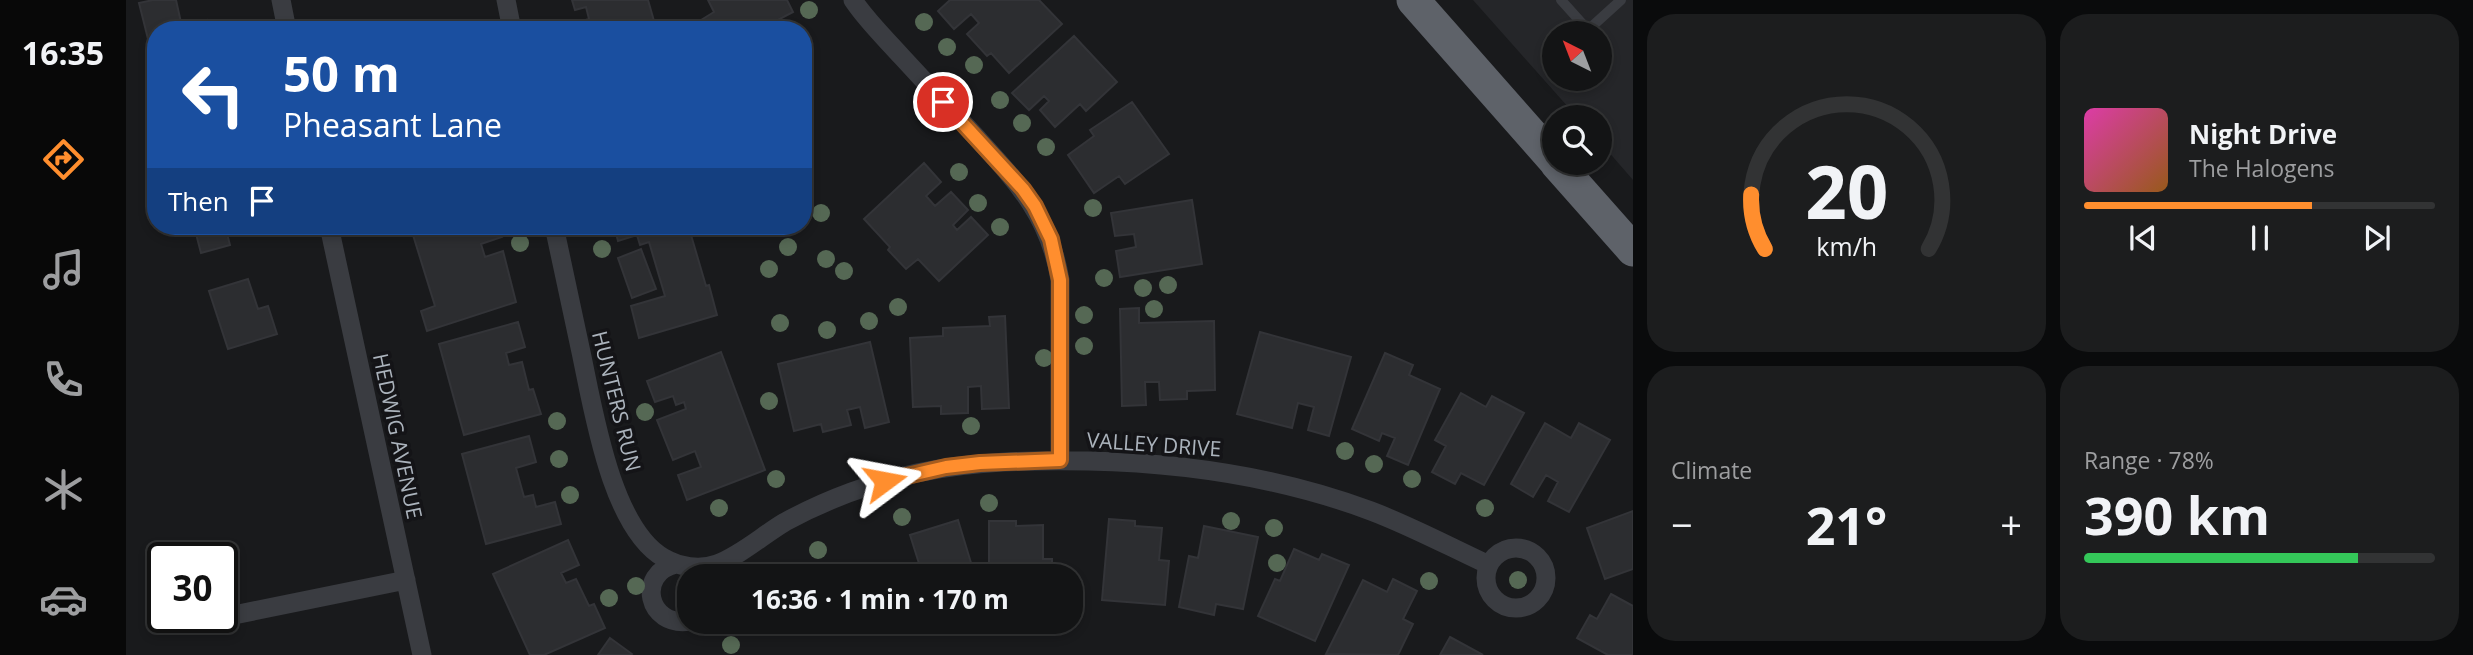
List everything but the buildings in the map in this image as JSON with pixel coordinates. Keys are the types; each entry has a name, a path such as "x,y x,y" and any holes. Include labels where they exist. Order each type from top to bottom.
{"highway":[{"path":"1413,0 1542,147"},
{"path":"1567,175 1633,250"}],"street":[{"path":"281,0 285,21"},
{"path":"506,0 510,21"},
{"path":"853,0 1009,173 1035,206 1043,221 1057,258 1060,280 1060,460"},
{"name":"HEDWIG AVENUE","path":"332,235 422,655"},
{"name":"HUNTERS RUN","path":"556,235 599,434 613,481 622,503 645,542 656,554 676,564"},
{"name":"VALLEY DRIVE","path":"715,564 807,511 858,489 946,467 1060,460 1129,462 1210,469 1253,477 1369,510 1489,565"},
{"path":"676,564 662,570 655,578 651,597 660,615 677,623"},
{"path":"238,613 406,580"}],"lane":[{"path":"1561,0 1588,30 1621,0"}],"shaded area":[{"path":"1473,0 1633,0 1633,180 1612,156 1612,105 1566,105 1554,91 1612,91 1612,21 1542,21 1542,78"}],"route":[{"path":"885,481 946,467 1009,461 1060,460 1061,298 1057,258 1051,239 1035,206 1023,189 943,102"}]}
